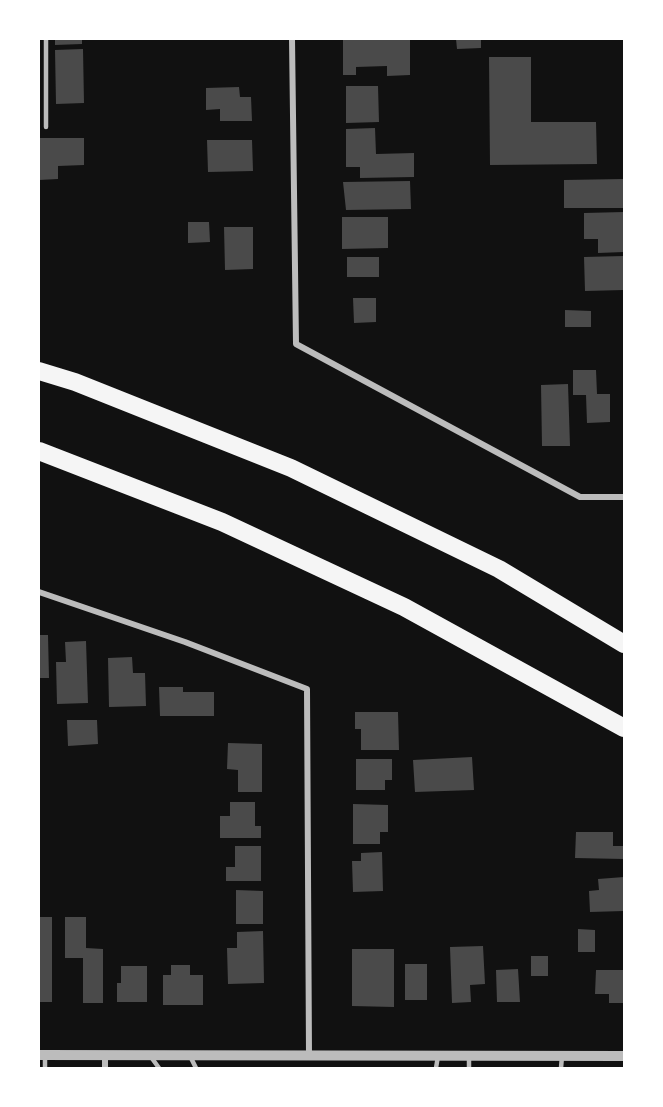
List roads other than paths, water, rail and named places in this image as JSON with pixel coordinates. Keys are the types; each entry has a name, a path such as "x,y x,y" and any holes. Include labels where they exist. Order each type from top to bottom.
{"highway":[{"path":"39,371 75,382 291,468 499,569 624,644"},
{"path":"39,451 222,522 404,607 582,703 624,729"}],"street":[{"path":"292,39 296,344 580,497 624,497"},
{"path":"39,592 185,642 307,689 309,1056"},
{"path":"42,1055 624,1056"},
{"path":"105,1056 105,1068"}],"lane":[{"path":"46,39 46,127"},
{"path":"42,1055 45,1068"},
{"path":"150,1055 159,1068"},
{"path":"190,1055 196,1068"},
{"path":"436,1068 438,1056"},
{"path":"469,1056 470,1068"},
{"path":"561,1068 562,1056"}]}
